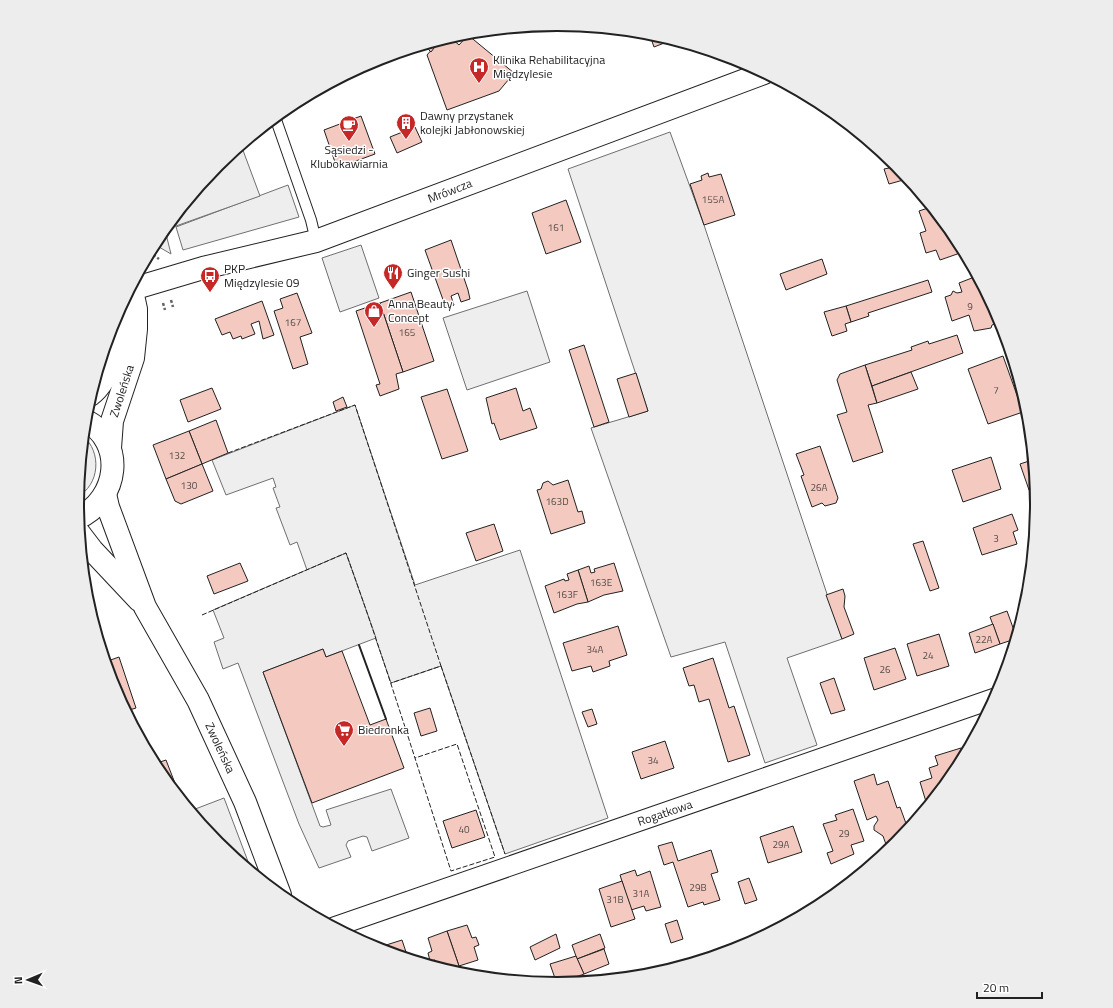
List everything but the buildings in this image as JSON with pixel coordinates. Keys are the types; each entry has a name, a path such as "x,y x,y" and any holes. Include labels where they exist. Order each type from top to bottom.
{"street":[{"name":"Mrówcza","path":"134,291 203,268 316,241 757,76"},
{"name":"Zwoleńska","path":"110,448 112,421 129,372 136,329 136,309 131,298"},
{"name":"Zwoleńska","path":"99,386 108,372 120,323"},
{"path":"84,514 99,504 106,494 112,480 113,464 110,448 102,434 91,423"},
{"name":"Zwoleńska","path":"106,494 108,507 145,607 198,700 245,802 276,884"},
{"name":"Zwoleńska","path":"86,542 145,607"},
{"name":"Rogatkowa","path":"341,925 986,701"}],"lane":[{"path":"276,124 311,220 316,241"}],"path":[{"path":"171,298 173,307"}],"shaded area":[{"path":"670,132 704,225 842,639 787,658 817,745 765,763 725,642 671,657 591,428 648,411 568,169"},
{"path":"243,150 260,196 173,227 201,192"},
{"path":"288,185 299,217 183,250 176,227"},
{"path":"167,236 171,254 159,247"},
{"path":"361,245 379,298 340,312 322,258"},
{"path":"527,291 550,362 467,390 443,318"},
{"path":"355,405 415,585 520,550 608,818 505,854 441,666 391,683 346,553 307,570 297,542 290,545 276,508 280,507 273,488 276,487 273,478 226,495 212,460"},
{"path":"88,442 96,459 96,468 94,477 85,492"},
{"path":"346,553 376,638 326,657 323,649 263,672 320,826 323,827 331,825 326,810 391,789 409,838 372,851 367,837 363,836 348,841 346,845 351,857 319,868 299,824 238,663 223,669 214,642 224,638 213,610"},
{"path":"224,798 249,863 222,838 195,809"}],"fence":[{"path":"228,453 355,405 441,666 391,683"},
{"path":"202,615 346,553 387,672 451,871 495,857 457,744 415,758"},
{"path":"441,666 505,854"}],"wall":[{"path":"359,645 386,719"}],"place":[{"name":"Klinika Rehabilitacyjna Międzylesie","path":"479,84"},
{"name":"Dawny przystanek kolejki Jabłonowskiej","path":"406,140"},
{"name":"Sąsiedzi - Klubokawiarnia","path":"349,142"},
{"name":"Ginger Sushi","path":"393,290"},
{"name":"PKP Międzylesie 09","path":"210,293"},
{"name":"Anna Beauty Concept","path":"374,328"},
{"name":"Biedronka","path":"344,747"}]}
